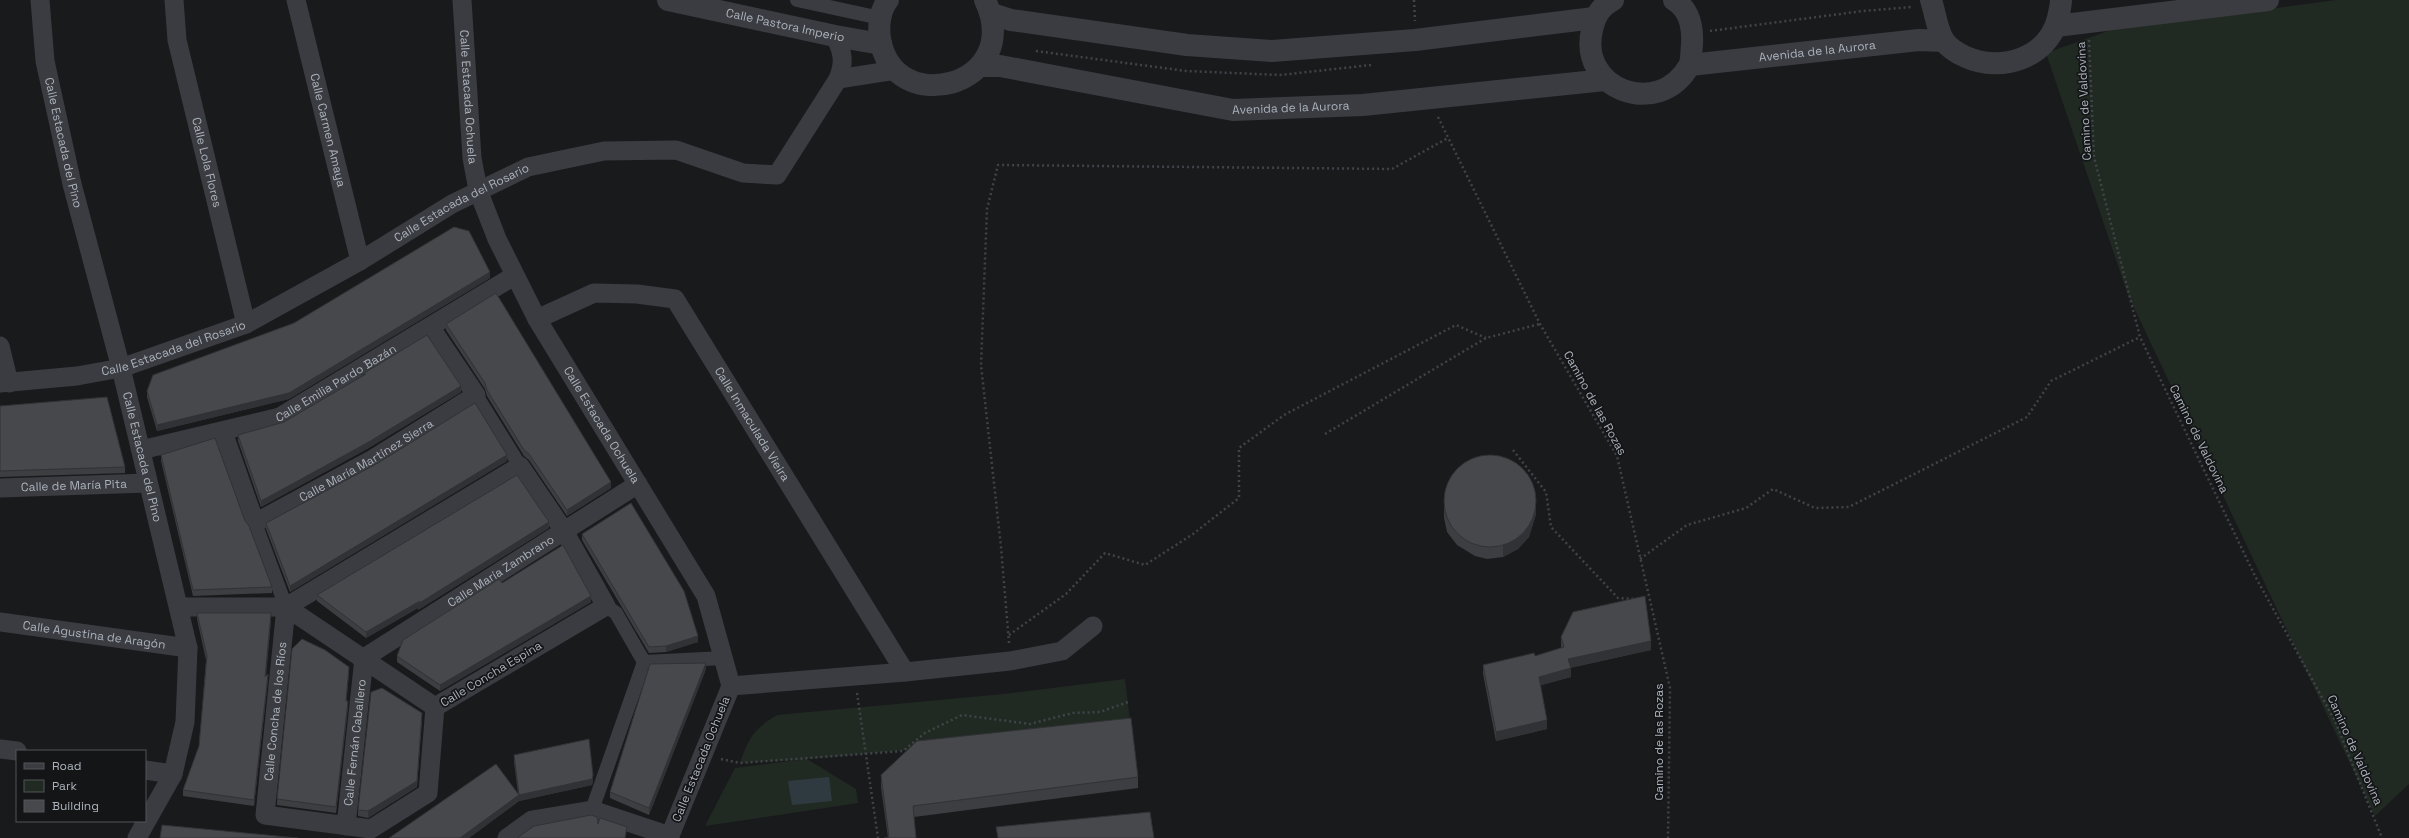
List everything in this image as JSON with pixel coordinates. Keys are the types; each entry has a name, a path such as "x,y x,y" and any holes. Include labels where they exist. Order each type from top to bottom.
{"street":[{"name":"Calle Estacada del Pino","path":"40,0 45,61 70,176 121,368 188,648 185,722 173,774 137,838"},
{"name":"Calle Lola Flores","path":"174,0 177,40 246,324"},
{"name":"Calle Carmen Amaya","path":"296,0 360,261"},
{"name":"Calle Estacada Ochuela","path":"462,0 472,158 478,190 514,276 537,320 706,596 731,686 669,837"},
{"name":"Calle Pastora Imperio","path":"668,0 835,36 881,44"},
{"path":"797,0 884,9 881,44 884,54 896,70 912,81 930,86 948,85 966,78 980,66 988,54 992,42 988,7"},
{"path":"1613,0 1604,5 1594,18 1589,42 1592,61 1605,80 1622,91 1632,94 1653,93 1675,83 1690,64 1693,28 1684,1"},
{"path":"1921,3 1944,41 1959,54 1979,63 2002,64 2024,58 2042,45 2056,26 2061,0"},
{"path":"2056,26 2268,0"},
{"path":"988,7 1012,20 1187,45 1272,51 1415,40 1594,18"},
{"path":"835,36 842,51 842,69 838,79"},
{"name":"Avenida de la Aurora","path":"1690,64 1919,40 1944,41"},
{"name":"Avenida de la Aurora","path":"980,66 1000,66 1233,110 1364,105 1605,80"},
{"path":"838,79 896,70"},
{"name":"Calle Estacada del Rosario","path":"4,383 77,376 121,368 246,324 360,261 478,190 528,167 604,150 676,150 743,173 777,175 838,79"},
{"name":"Calle Emilia Pardo Bazán","path":"140,450 223,432 280,417 431,328 514,276"},
{"name":"Calle Inmaculada Vieira","path":"537,320 594,293 637,294 675,299 905,672"},
{"path":"431,328 564,531 606,606 616,613 644,662 592,810"},
{"path":"0,346 4,383"},
{"name":"Calle María Martínez Sierra","path":"255,523 373,458 476,395"},
{"path":"223,432 286,607 435,707"},
{"path":"179,607 286,607 520,466"},
{"name":"Calle de María Pita","path":"0,488 148,483"},
{"name":"Calle María Zambrano","path":"364,658 638,484"},
{"name":"Calle Concha Espina","path":"265,815 371,829 428,793 435,707 606,606"},
{"name":"Calle Concha de los Ríos","path":"265,815 286,607"},
{"name":"Calle Agustina de Aragón","path":"0,622 188,648"},
{"path":"731,686 905,672 1010,661 1062,651 1093,626"},
{"name":"Calle Fernán Caballero","path":"346,826 364,658"},
{"path":"644,662 724,658"},
{"path":"0,749 16,752"},
{"path":"146,770 173,774"},
{"path":"507,838 532,820 592,810 669,837"}],"path":[{"path":"1709,24 1710,32 1921,3"},
{"name":"Camino de Valdovina","path":"2090,22 2094,157 2140,337 2255,576 2335,721 2382,838"},
{"name":"Camino de las Rozas","path":"1428,98 1540,324 1617,456 1670,688 1668,838"},
{"path":"1010,661 1001,546 981,365 987,209 998,165 1392,169 1448,138"},
{"path":"1325,434 1486,338 1540,324"},
{"path":"1008,635 1066,594 1106,553 1145,565 1193,534 1239,498 1239,448 1284,415 1456,325 1486,338"},
{"path":"1640,559 1687,525 1746,508 1773,489 1815,508 1849,507 2027,417 2051,381 2140,337"},
{"path":"1513,450 1546,492 1551,527 1618,598 1650,599"},
{"path":"854,675 878,838"},
{"path":"702,756 740,763 866,752 903,751 925,733 962,715 1030,724 1073,714 1100,712 1128,702"}],"green space":[{"path":"2336,0 2409,0 2409,784 2375,816 2128,295 2046,53 2111,30"},
{"path":"1125,679 1131,730 807,759 856,789 858,803 705,826 735,768 798,760 740,763 753,734 763,724 777,715 1004,694"}],"shaded area":[{"path":"829,777 832,801 792,805 788,781"}],"building":[{"path":"454,227 469,231 490,272 289,393 157,425 147,391 153,375 294,323"},
{"path":"496,293 611,482 567,510 529,454 524,450 487,390 485,383 446,324"},
{"path":"427,335 461,386 367,443 261,501 238,435 284,422 366,374 361,375"},
{"path":"107,397 125,467 0,471 0,406"},
{"path":"475,403 507,455 290,586 266,523 378,463"},
{"path":"215,438 245,521 249,526 272,587 193,590 161,455"},
{"path":"1490,455 1499,456 1516,463 1528,475 1535,492 1535,510 1528,527 1516,539 1499,546 1490,547 1481,546 1464,539 1452,527 1445,510 1444,501 1445,492 1452,475 1464,463 1481,456"},
{"path":"517,475 549,522 418,604 420,601 366,632 317,595"},
{"path":"631,503 684,591 698,636 666,646 649,647 582,534"},
{"path":"563,545 591,596 440,685 397,656 403,640 499,579 502,583"},
{"path":"1645,596 1651,641 1568,659 1571,668 1539,677 1547,720 1496,732 1483,665 1534,653 1535,656 1564,647 1561,637 1573,612"},
{"path":"197,613 271,613 265,677 268,674 254,800 183,790 199,746 207,656"},
{"path":"302,639 325,650 349,667 346,701 348,701 336,807 277,799 292,649"},
{"path":"706,663 649,808 610,792 650,664"},
{"path":"382,688 422,713 417,781 368,811 358,810 371,692"},
{"path":"1131,718 1138,777 913,806 916,838 884,838 889,837 881,775 917,741"},
{"path":"589,739 593,775 592,779 519,795 514,755"},
{"path":"496,764 519,795 460,838 389,838"},
{"path":"1150,812 1154,838 998,838 996,827"},
{"path":"591,815 597,817 598,824 600,818 627,827 625,838 517,838 534,826"},
{"path":"162,825 298,838 160,838"}]}
